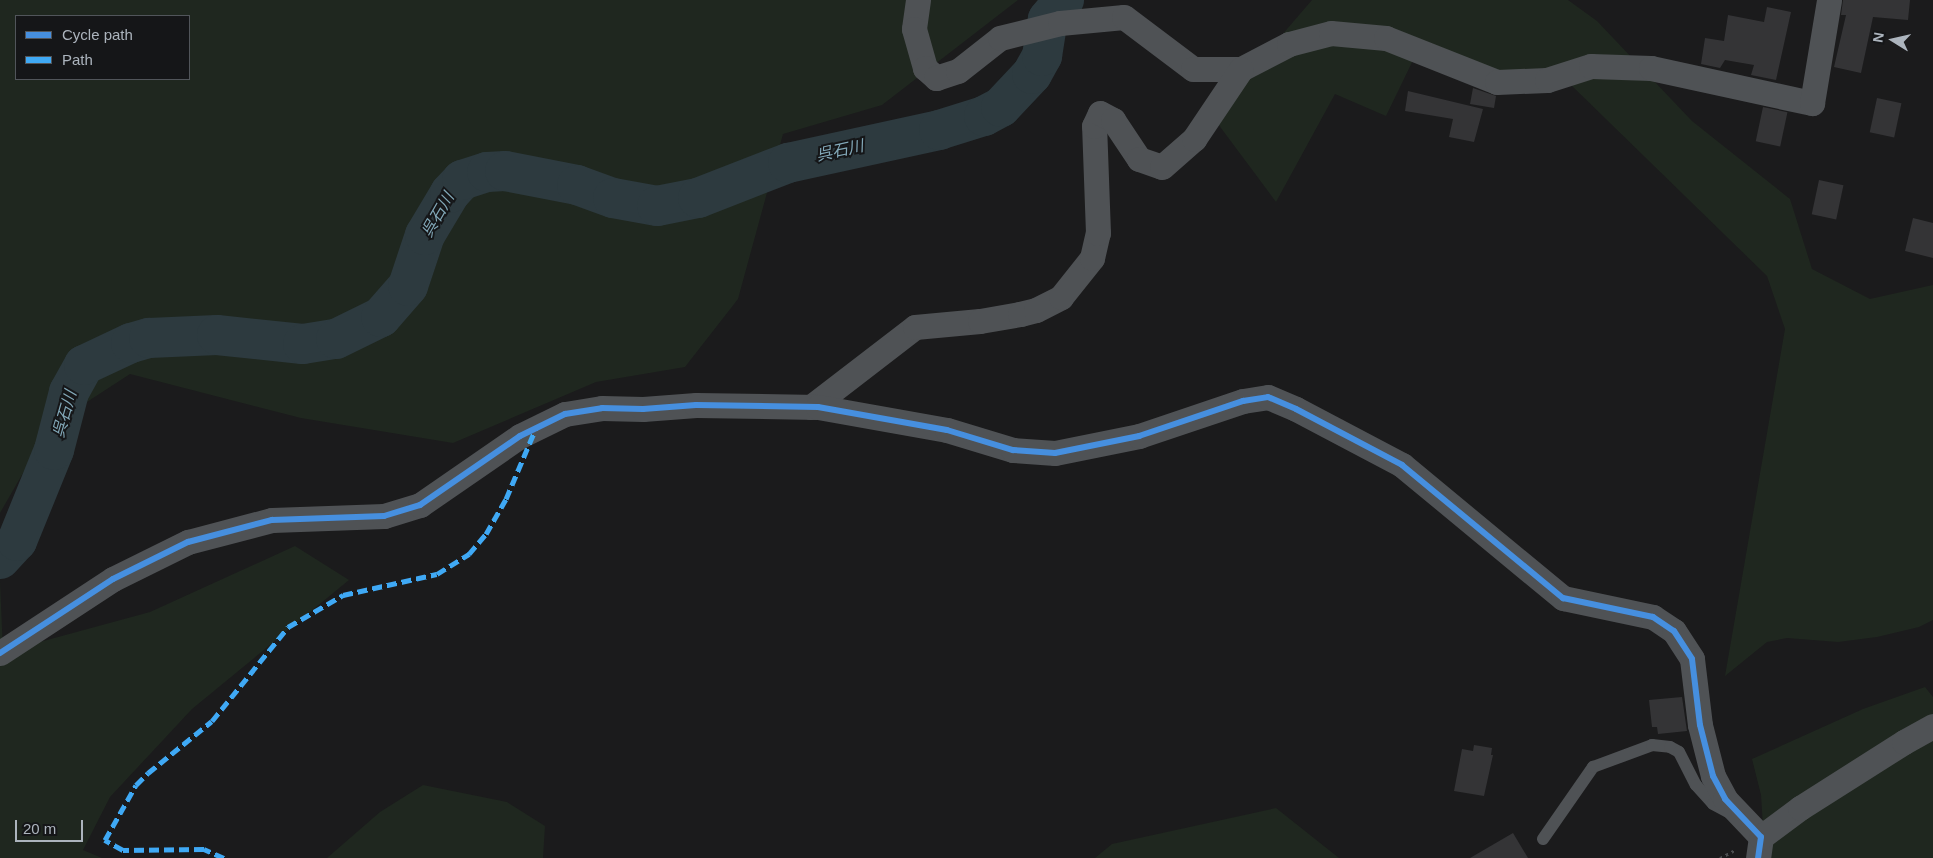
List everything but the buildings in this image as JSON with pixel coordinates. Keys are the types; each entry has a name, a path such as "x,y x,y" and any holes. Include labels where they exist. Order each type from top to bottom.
{"street":[{"path":"918,0 914,29 925,68 936,78 958,71 1000,38 1060,23 1124,17 1193,68 1241,69"},
{"path":"811,407 915,327 980,321 1020,314 1036,310 1061,297 1092,258 1098,232 1094,126 1100,113 1113,120 1139,159 1162,167 1194,138 1241,69 1289,44 1331,33 1386,38 1497,82 1547,80 1592,66 1651,68 1812,103 1829,0"},
{"path":"0,654 113,579 188,542 272,520 384,516 420,505 520,436 564,414 602,408 643,409 696,405 811,407 946,430 1014,450 1055,453 1139,436 1252,400 1268,397 1296,409 1402,465 1563,598 1653,617 1674,631 1692,659 1700,725 1712,776 1724,798 1754,839 1904,742 1933,726"}],"lane":[{"path":"1543,839 1593,766 1652,745 1670,747 1679,752 1696,785 1713,804 1754,839"}],"shaded area":[{"path":"0,0 1018,0 882,105 783,134 738,299 685,367 596,382 453,443 301,418 130,374 50,426 0,513"},
{"path":"1312,0 1568,0 1597,21 1692,121 1790,199 1812,269 1870,299 1933,285 1933,620 1919,627 1877,637 1838,642 1787,638 1767,642 1725,676 1785,329 1767,276 1571,85 1479,66 1418,50 1386,116 1335,94 1276,202 1218,124 1263,57"},
{"path":"295,546 349,580 192,709 110,797 83,850 102,858 0,858 0,581 3,652 150,612"},
{"path":"1925,687 1933,697 1933,858 1765,858 1761,795 1752,759 1863,709"},
{"path":"423,785 507,802 545,826 543,858 327,858 380,812"},
{"path":"1276,808 1339,858 1095,858 1112,844"}],"waterway":[{"name":"呉石川","path":"0,559 17,541 54,450 69,392 84,365 131,343 149,338 217,335 303,344 336,339 381,317 408,286 425,235 450,193 462,180 487,172 505,171 577,185 613,198 657,206 698,198 788,163 939,130 984,116 1001,107 1032,74 1042,56 1048,19 1064,0"}],"marked path":[{"path":"224,858 204,849 123,850 105,840 136,785 212,721 288,627 343,595 437,574 469,554 486,534 506,499 536,428"}],"cycle path":[{"path":"0,653 113,579 188,542 272,520 384,516 420,505 520,436 565,414 602,408 643,409 696,405 818,407 947,430 1013,450 1055,453 1139,436 1243,401 1268,397 1296,409 1402,465 1563,598 1653,617 1674,631 1692,659 1700,725 1713,776 1725,799 1761,837 1758,858"}]}
